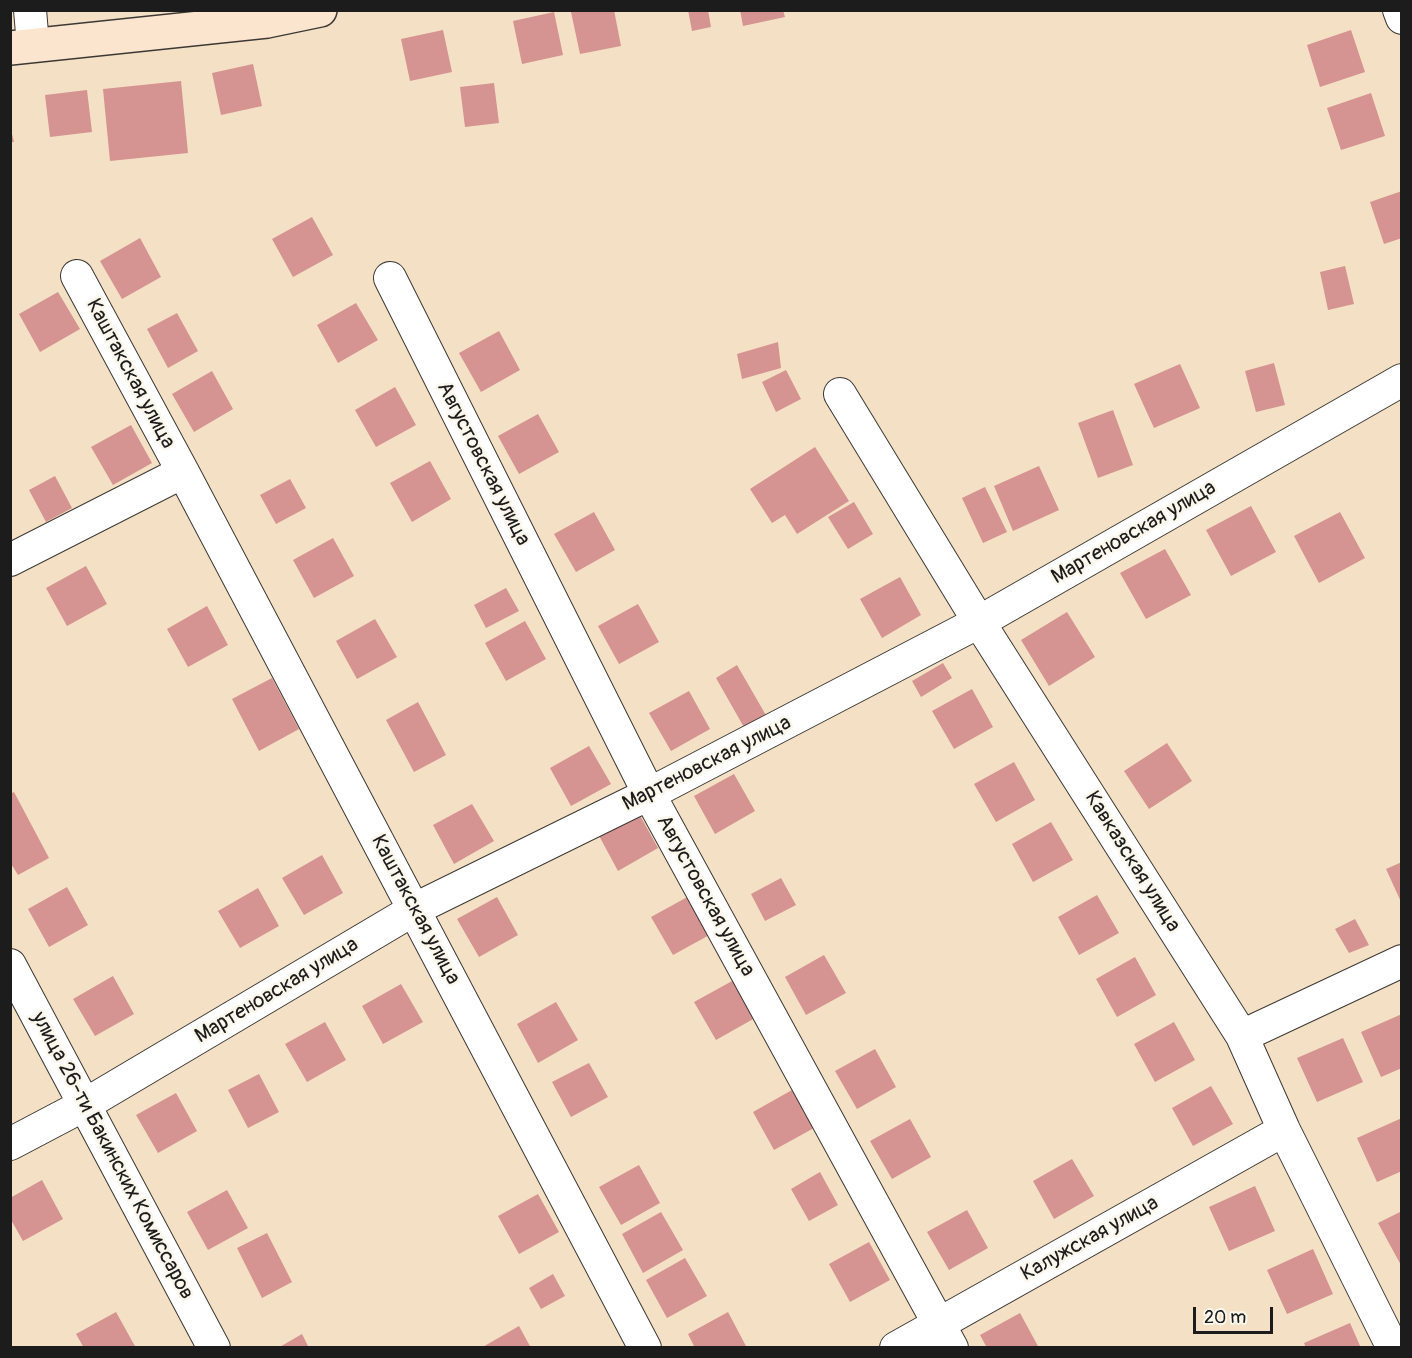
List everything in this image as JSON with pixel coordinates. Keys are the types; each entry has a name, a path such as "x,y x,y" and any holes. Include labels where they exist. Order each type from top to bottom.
{"street":[{"path":"30,10 22,47 267,21 320,10"},
{"path":"1399,10 1401,18"},
{"name":"Каштакская улица","path":"77,276 415,909 645,1347"},
{"name":"Августовская улица","path":"390,278 649,794 946,1336"},
{"name":"Мартеновская улица","path":"10,1144 86,1104 415,909 649,794 979,622 1401,380"},
{"name":"Кавказская улица","path":"840,394 979,622 1242,1036 1284,1130 1393,1347"},
{"name":"Каштакская улица","path":"17,557 183,472"},
{"path":"1242,1036 1401,961"},
{"name":"улица 26-ти Бакинских Комиссаров","path":"10,965 86,1104 213,1347"},
{"name":"Калужская улица","path":"896,1347 946,1336 1284,1130"}],"building":[{"path":"614,10 621,46 580,54 571,12"},
{"path":"688,10 708,10 711,27 692,31"},
{"path":"740,10 783,10 785,17 743,26"},
{"path":"554,12 563,55 522,64 513,21"},
{"path":"443,30 452,72 410,81 401,39"},
{"path":"1351,30 1365,72 1320,87 1307,45"},
{"path":"253,64 262,106 221,115 212,73"},
{"path":"181,81 188,153 110,161 103,89"},
{"path":"494,83 499,123 465,127 460,87"},
{"path":"87,90 92,132 50,137 45,95"},
{"path":"1371,93 1385,136 1341,150 1327,108"},
{"path":"10,126 14,142 10,142"},
{"path":"1402,191 1402,238 1384,244 1370,202"},
{"path":"312,217 333,255 293,277 272,239"},
{"path":"140,238 161,277 122,299 100,261"},
{"path":"1345,266 1354,304 1328,310 1320,272"},
{"path":"58,292 80,329 40,352 19,314"},
{"path":"356,303 378,340 338,363 317,325"},
{"path":"177,313 198,351 168,368 147,329"},
{"path":"499,331 520,370 481,392 459,353"},
{"path":"778,342 781,368 742,379 737,354"},
{"path":"1274,363 1285,405 1256,412 1245,371"},
{"path":"1180,364 1200,408 1154,428 1134,384"},
{"path":"786,370 801,399 776,412 762,382"},
{"path":"212,371 233,409 194,432 172,394"},
{"path":"395,387 416,425 376,447 355,410"},
{"path":"1113,410 1133,465 1098,478 1078,423"},
{"path":"538,414 559,452 519,474 498,436"},
{"path":"131,425 152,463 113,485 91,447"},
{"path":"815,447 849,501 797,534 785,515 772,523 750,489"},
{"path":"430,461 451,499 412,522 390,483"},
{"path":"1039,466 1059,510 1013,531 994,486"},
{"path":"55,476 72,508 46,522 29,490"},
{"path":"290,479 306,508 276,524 260,495"},
{"path":"985,487 1007,532 983,543 962,498"},
{"path":"854,502 873,534 848,549 828,517"},
{"path":"1251,506 1276,552 1231,576 1206,530"},
{"path":"594,512 615,550 576,572 554,534"},
{"path":"1340,512 1365,558 1319,583 1294,536"},
{"path":"333,538 354,576 314,598 293,560"},
{"path":"1165,549 1191,595 1146,619 1120,573"},
{"path":"86,566 107,604 67,626 46,588"},
{"path":"900,577 921,615 882,638 860,599"},
{"path":"506,588 519,611 486,628 474,605"},
{"path":"638,604 659,642 619,664 598,626"},
{"path":"207,606 228,645 188,667 167,629"},
{"path":"1067,612 1095,657 1049,686 1021,640"},
{"path":"375,619 397,657 357,679 336,641"},
{"path":"525,621 546,659 506,681 485,643"},
{"path":"943,663 952,678 921,697 912,681"},
{"path":"737,665 767,717 745,729 716,678"},
{"path":"272,678 299,729 259,751 232,699"},
{"path":"972,689 993,727 954,749 932,711"},
{"path":"689,691 710,729 671,751 649,713"},
{"path":"418,702 446,755 414,772 386,720"},
{"path":"1167,743 1192,781 1149,809 1124,771"},
{"path":"589,746 611,784 571,806 550,768"},
{"path":"1014,762 1035,800 996,822 974,784"},
{"path":"734,774 755,811 715,834 694,796"},
{"path":"14,792 49,858 18,875 10,862 10,794"},
{"path":"472,804 494,841 454,864 433,825"},
{"path":"637,810 658,848 618,871 597,832"},
{"path":"1051,822 1073,860 1033,882 1012,844"},
{"path":"322,855 343,893 304,915 282,878"},
{"path":"1402,862 1402,904 1386,869"},
{"path":"781,878 796,905 765,921 751,894"},
{"path":"67,887 88,925 49,947 28,909"},
{"path":"258,888 279,926 240,948 218,911"},
{"path":"691,895 713,933 673,955 651,917"},
{"path":"1097,895 1119,933 1079,955 1058,917"},
{"path":"497,897 518,935 479,957 457,919"},
{"path":"1355,919 1369,945 1349,953 1335,929"},
{"path":"824,955 846,993 806,1015 785,977"},
{"path":"1135,957 1156,995 1117,1017 1096,979"},
{"path":"113,976 134,1014 95,1036 73,999"},
{"path":"734,980 755,1018 716,1040 694,1002"},
{"path":"401,984 423,1022 383,1044 362,1006"},
{"path":"556,1002 578,1040 538,1063 517,1024"},
{"path":"1402,1014 1402,1068 1381,1077 1361,1032"},
{"path":"325,1022 346,1060 307,1082 285,1044"},
{"path":"1174,1022 1195,1060 1155,1082 1134,1044"},
{"path":"1343,1038 1363,1082 1317,1102 1297,1058"},
{"path":"875,1049 896,1087 857,1109 835,1071"},
{"path":"589,1063 608,1097 571,1117 552,1082"},
{"path":"259,1074 279,1112 248,1128 228,1090"},
{"path":"1211,1086 1233,1124 1193,1146 1172,1108"},
{"path":"792,1090 814,1128 774,1150 753,1112"},
{"path":"176,1093 197,1131 158,1153 136,1115"},
{"path":"1402,1118 1402,1171 1377,1182 1357,1138"},
{"path":"910,1119 931,1157 892,1179 870,1141"},
{"path":"1072,1159 1094,1196 1054,1219 1033,1181"},
{"path":"639,1165 660,1203 621,1225 599,1187"},
{"path":"820,1172 838,1205 809,1221 791,1189"},
{"path":"42,1180 63,1219 23,1241 10,1218 10,1198"},
{"path":"1255,1186 1275,1231 1229,1251 1209,1207"},
{"path":"227,1190 248,1228 208,1250 187,1212"},
{"path":"538,1194 559,1232 519,1254 498,1216"},
{"path":"967,1210 988,1248 949,1270 927,1232"},
{"path":"1402,1211 1402,1267 1378,1223"},
{"path":"661,1212 683,1250 643,1273 622,1234"},
{"path":"267,1233 292,1282 262,1298 237,1248"},
{"path":"869,1242 890,1280 850,1302 829,1264"},
{"path":"1313,1249 1333,1294 1287,1314 1267,1270"},
{"path":"685,1258 707,1296 667,1318 646,1280"},
{"path":"553,1274 565,1296 541,1309 529,1288"},
{"path":"116,1312 136,1348 84,1348 76,1334"},
{"path":"728,1312 747,1348 695,1348 688,1334"},
{"path":"1020,1313 1039,1348 987,1348 980,1335"},
{"path":"1350,1323 1361,1348 1306,1348 1304,1343"},
{"path":"519,1326 531,1348 481,1348"},
{"path":"302,1334 309,1348 278,1348"}]}
